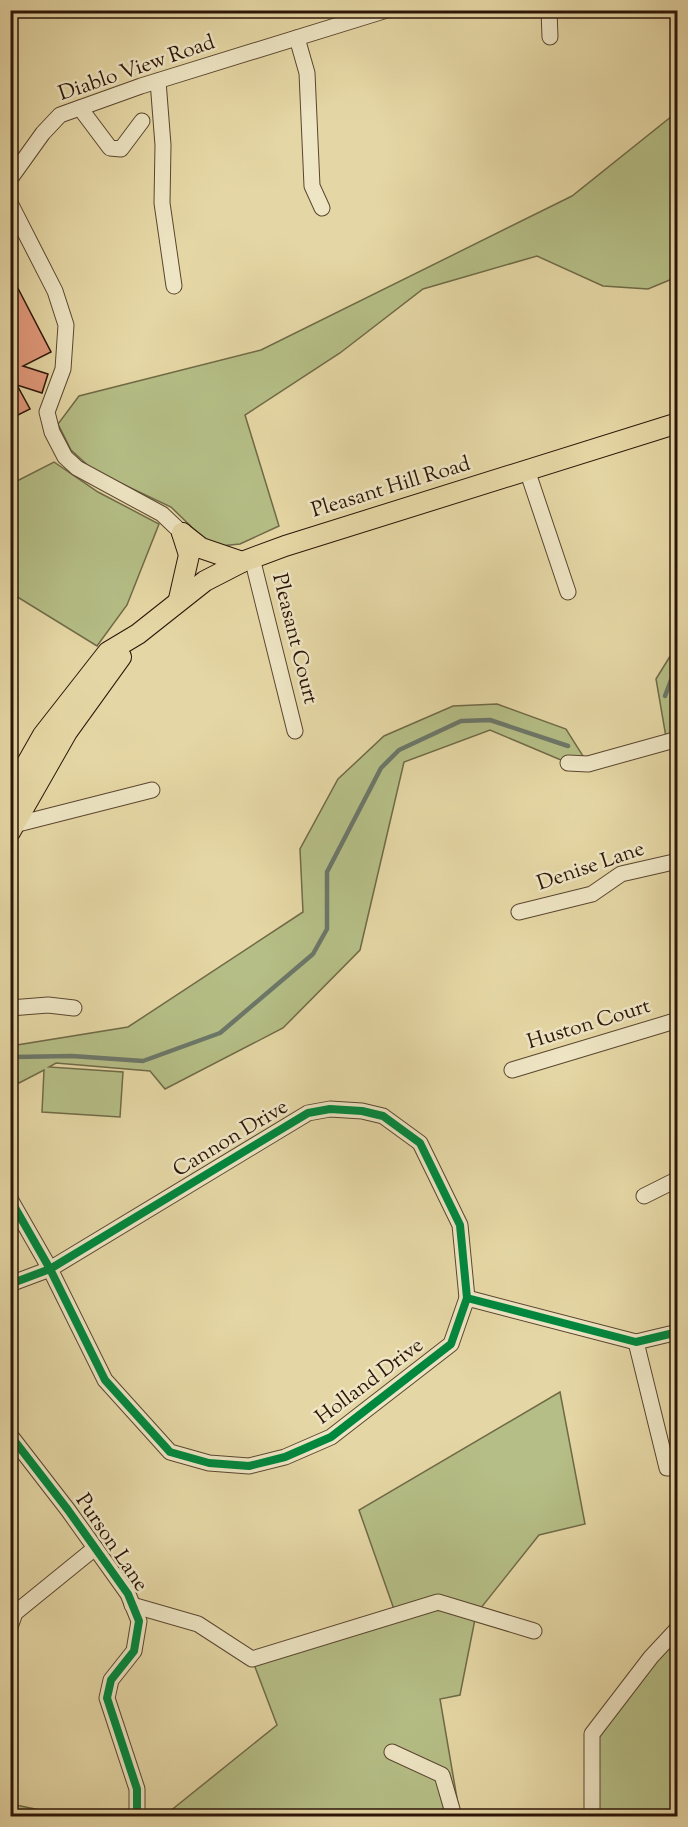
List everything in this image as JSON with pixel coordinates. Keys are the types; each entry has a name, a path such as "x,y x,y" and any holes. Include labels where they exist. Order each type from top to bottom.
{"main road":[{"name":"Pleasant Hill Road","path":"10,793 43,735 108,652 138,634 179,599 205,581 247,560 678,423"},
{"path":"182,533 201,548 247,560"},
{"path":"179,599 189,555 182,533"},
{"name":"Pleasant Hill Road","path":"12,828 67,732 138,634"}],"street":[{"name":"Diablo View Road","path":"10,179 43,133 60,115 158,81 387,10"},
{"path":"549,10 550,37"},
{"path":"297,38 307,73 312,186 322,208"},
{"path":"158,81 163,145 162,203 174,286"},
{"path":"80,108 110,148 121,149 142,120"},
{"path":"10,203 63,308 66,325 66,352 63,369 47,412 52,432 65,457 77,468 162,514 182,533"},
{"path":"527,470 568,592"},
{"name":"Pleasant Court","path":"247,560 295,731"},
{"path":"568,763 588,764 678,739"},
{"path":"12,828 152,790"},
{"name":"Denise Lane","path":"519,912 592,894 621,874 678,861"},
{"path":"10,1008 48,1005 74,1008"},
{"name":"Huston Court","path":"512,1070 678,1020"},
{"name":"Cannon Drive","path":"10,1284 50,1269 308,1113 330,1108 382,1116 420,1143 460,1225 467,1298"},
{"path":"644,1196 678,1179"},
{"name":"Holland Drive","path":"10,1199 50,1269 105,1380 170,1452 209,1463 249,1466 285,1457 331,1437 451,1344 467,1298"},
{"path":"467,1298 636,1342 678,1332"},
{"path":"636,1342 667,1468 678,1468"},
{"name":"Purson Lane","path":"10,1435 95,1548 132,1605 139,1621 134,1651 111,1680 107,1698 137,1789 137,1816"},
{"path":"10,1627 15,1612 95,1548"},
{"path":"132,1605 198,1624 252,1659 438,1602 534,1631"},
{"path":"592,1816 592,1734 651,1657 678,1628"},
{"path":"392,1752 442,1776 454,1816"}],"green space":[{"path":"677,112 677,277 648,289 603,286 537,256 423,289 340,353 245,415 279,526 240,544 220,546 207,542 171,507 93,470 71,450 58,424 79,396 261,350 572,196"},
{"path":"54,462 98,492 159,524 127,605 97,646 11,593 11,484"},
{"path":"677,645 677,739 667,743 656,679"},
{"path":"497,704 566,729 588,764 568,763 490,730 404,762 360,950 283,1028 165,1089 150,1071 56,1063 49,1067 123,1072 120,1117 42,1112 44,1070 19,1083 11,1076 11,1046 128,1027 303,912 300,849 338,779 384,736 453,706"},
{"path":"560,1392 585,1524 539,1535 476,1614 460,1695 440,1699 460,1816 164,1816 277,1725 252,1659 396,1615 359,1510"},
{"path":"677,1637 677,1816 592,1816 592,1734"},
{"path":"11,1804 69,1816 11,1816"}],"building":[{"path":"10,273 51,352 23,366 48,374 42,393 17,385 30,409 10,419"}],"waterway":[{"path":"665,696 678,662"},
{"path":"14,1057 72,1056 143,1061 220,1033 313,954 327,929 327,872 381,768 399,750 461,721 490,720 568,746"}],"cycle path":[{"path":"10,1284 50,1269 308,1113 330,1109 362,1111 383,1116 420,1143 460,1225 467,1298"},
{"path":"10,1199 50,1269 105,1380 170,1452 209,1463 249,1466 285,1457 331,1437 451,1344 467,1298 636,1342 678,1332"},
{"path":"10,1435 68,1510 128,1594 139,1621 134,1651 111,1680 107,1698 137,1789 137,1816"}]}
